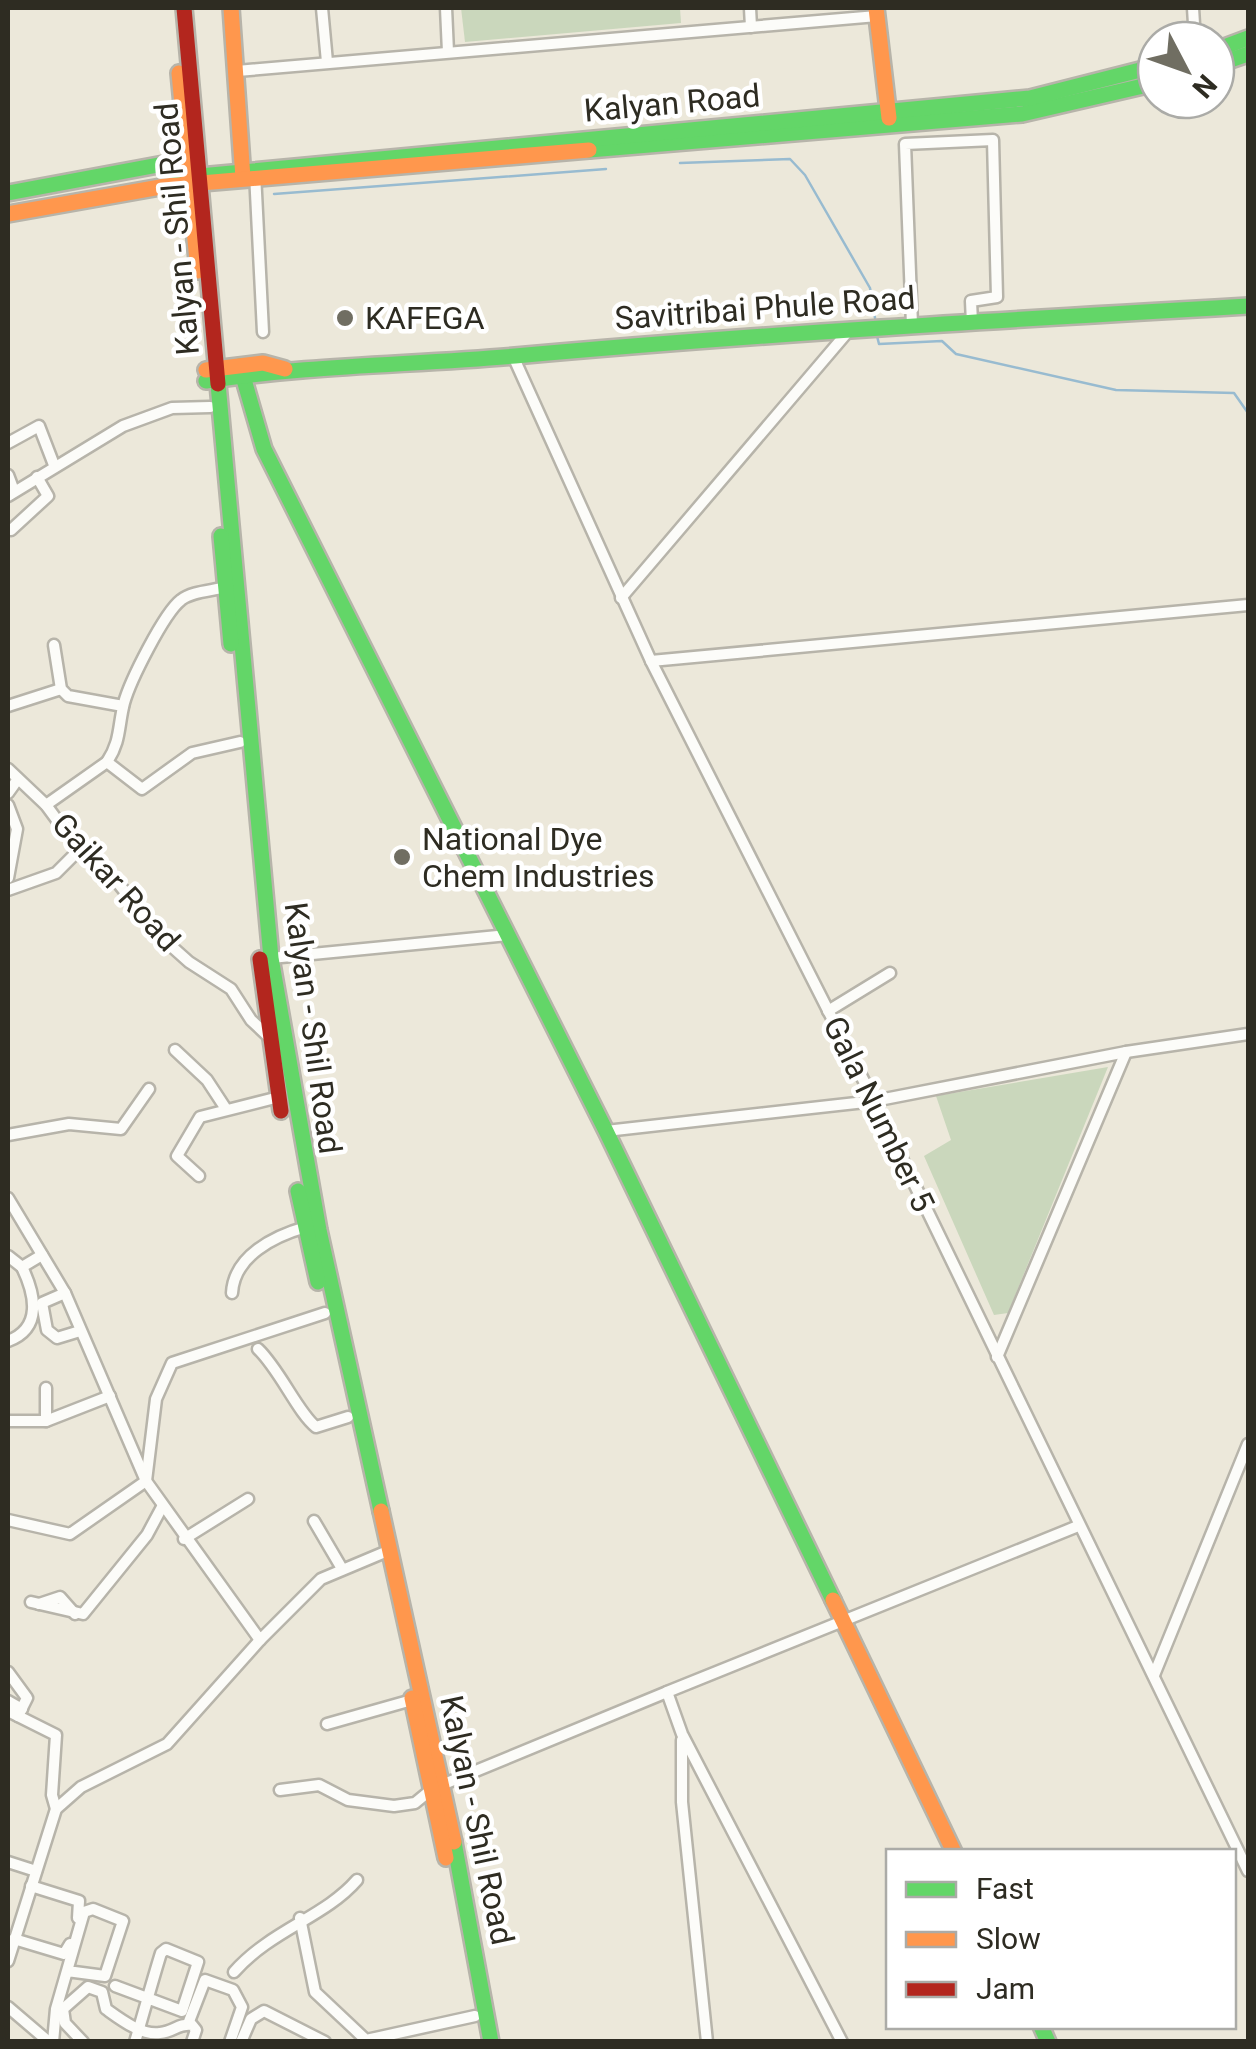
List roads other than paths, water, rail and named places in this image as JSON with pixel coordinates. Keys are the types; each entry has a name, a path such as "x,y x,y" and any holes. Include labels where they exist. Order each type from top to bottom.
{"main road":[{"name":"Kalyan - Shil Road","path":"173,8 187,158 196,181"},
{"name":"Kalyan - Shil Road","path":"184,8 212,375 271,958 279,1096 348,1417 384,1551 438,1787 491,2042"},
{"path":"232,8 249,176"},
{"path":"876,12 889,118"},
{"name":"Kalyan Road","path":"992,109 1136,71"},
{"name":"Kalyan Road","path":"8,214 196,181 1080,104 1136,89"},
{"path":"8,193 187,158"},
{"path":"162,165 196,181"},
{"path":"162,165 166,186"},
{"path":"59,184 63,204"},
{"name":"Savitribai Phule Road","path":"212,375 1248,301"},
{"path":"242,372 264,449 606,1131 953,1849"},
{"name":"Kalyan - Shil Road","path":"212,375 210,408 226,588 241,686 240,742 275,1036 412,1700 438,1787 479,2042"}],"street":[{"path":"322,8 326,62"},
{"path":"446,8 448,52"},
{"path":"750,8 751,27"},
{"path":"237,70 751,27 876,12"},
{"path":"912,325 905,144 993,140 997,298 971,302 972,323"},
{"path":"249,176 263,332"},
{"path":"621,598 852,328"},
{"name":"Gala Number 5","path":"513,356 651,661 874,1100 1248,1871"},
{"path":"8,475 11,494 122,426 172,408 210,408"},
{"path":"8,443 39,426 54,465"},
{"path":"11,530 48,496 36,477"},
{"path":"46,805 94,775 120,743 124,706 172,609 185,597 226,588"},
{"path":"651,661 1248,605"},
{"path":"54,645 61,689 68,696 124,706"},
{"path":"8,706 61,689"},
{"path":"107,762 142,789 192,753 240,742"},
{"name":"Gaikar Road","path":"8,770 46,805 80,850 107,871 175,950 232,989 275,1036"},
{"path":"8,793 18,780"},
{"name":"Gaikar Road","path":"8,804 18,830 8,878"},
{"path":"8,890 56,873 80,850"},
{"path":"271,958 508,935"},
{"path":"828,1010 890,973"},
{"path":"606,1131 874,1100 1126,1052 1248,1034"},
{"path":"175,1050 207,1080 226,1109"},
{"path":"997,1357 1126,1052"},
{"path":"8,1135 69,1124 121,1130 149,1089"},
{"path":"199,1176 177,1156 200,1116 279,1096"},
{"path":"8,1198 65,1293 146,1481 260,1640"},
{"path":"232,1293 232,1280 250,1254 287,1232 306,1227"},
{"path":"22,1266 42,1254"},
{"path":"8,1256 22,1266 34,1291 28,1328 8,1341"},
{"path":"65,1293 42,1303 47,1330 57,1338 80,1331"},
{"path":"8,1520 70,1534 146,1481 156,1399 172,1362 325,1314"},
{"path":"258,1349 281,1374 308,1421 316,1426 348,1417"},
{"path":"46,1388 46,1421"},
{"path":"8,1421 46,1421 110,1396"},
{"path":"1154,1676 1248,1444"},
{"path":"184,1538 248,1500"},
{"path":"35,1603 75,1614 88,1609 147,1536 162,1508"},
{"path":"314,1521 341,1567"},
{"path":"280,1790 319,1784 348,1800 394,1806 415,1803 438,1787 842,1619 1078,1526"},
{"path":"8,1961 56,1808 81,1787 167,1744 305,1592 341,1567 384,1551"},
{"path":"8,1672 27,1698 16,1712"},
{"path":"667,1692 682,1734 842,2042"},
{"path":"327,1724 412,1700"},
{"path":"8,1701 16,1712 56,1735 52,1795 56,1808"},
{"path":"682,1734 682,1802 707,2042"},
{"path":"8,1862 36,1871"},
{"path":"234,1972 249,1956 300,1918 344,1894 357,1880"},
{"path":"14,1939 64,1954 77,1920 81,1902 31,1886"},
{"path":"8,2008 51,2042 56,2009 87,1910 123,1921 105,1976 68,1971"},
{"path":"300,1918 315,1992 366,2040 475,2016"},
{"path":"115,1986 146,2002 184,2010 196,1960 163,1950 146,2002 136,2035"},
{"path":"83,2042 66,2023 62,2009 84,1988 102,1992 106,2009 136,2035 163,2033 188,2024 205,1980 233,1990 242,2007 230,2042"},
{"path":"242,2042 251,2019 264,2011 324,2042"},
{"path":"188,2024 196,2030 192,2042"}],"waterway":[{"path":"680,163 790,159 805,175 870,288 875,318"},
{"path":"274,194 606,169"},
{"path":"877,336 879,344 942,341 956,354 1116,390 1234,393 1248,413"}],"place":[{"name":"KAFEGA","path":"345,318"},
{"name":"National Dye Chem Industries","path":"402,857"}]}
